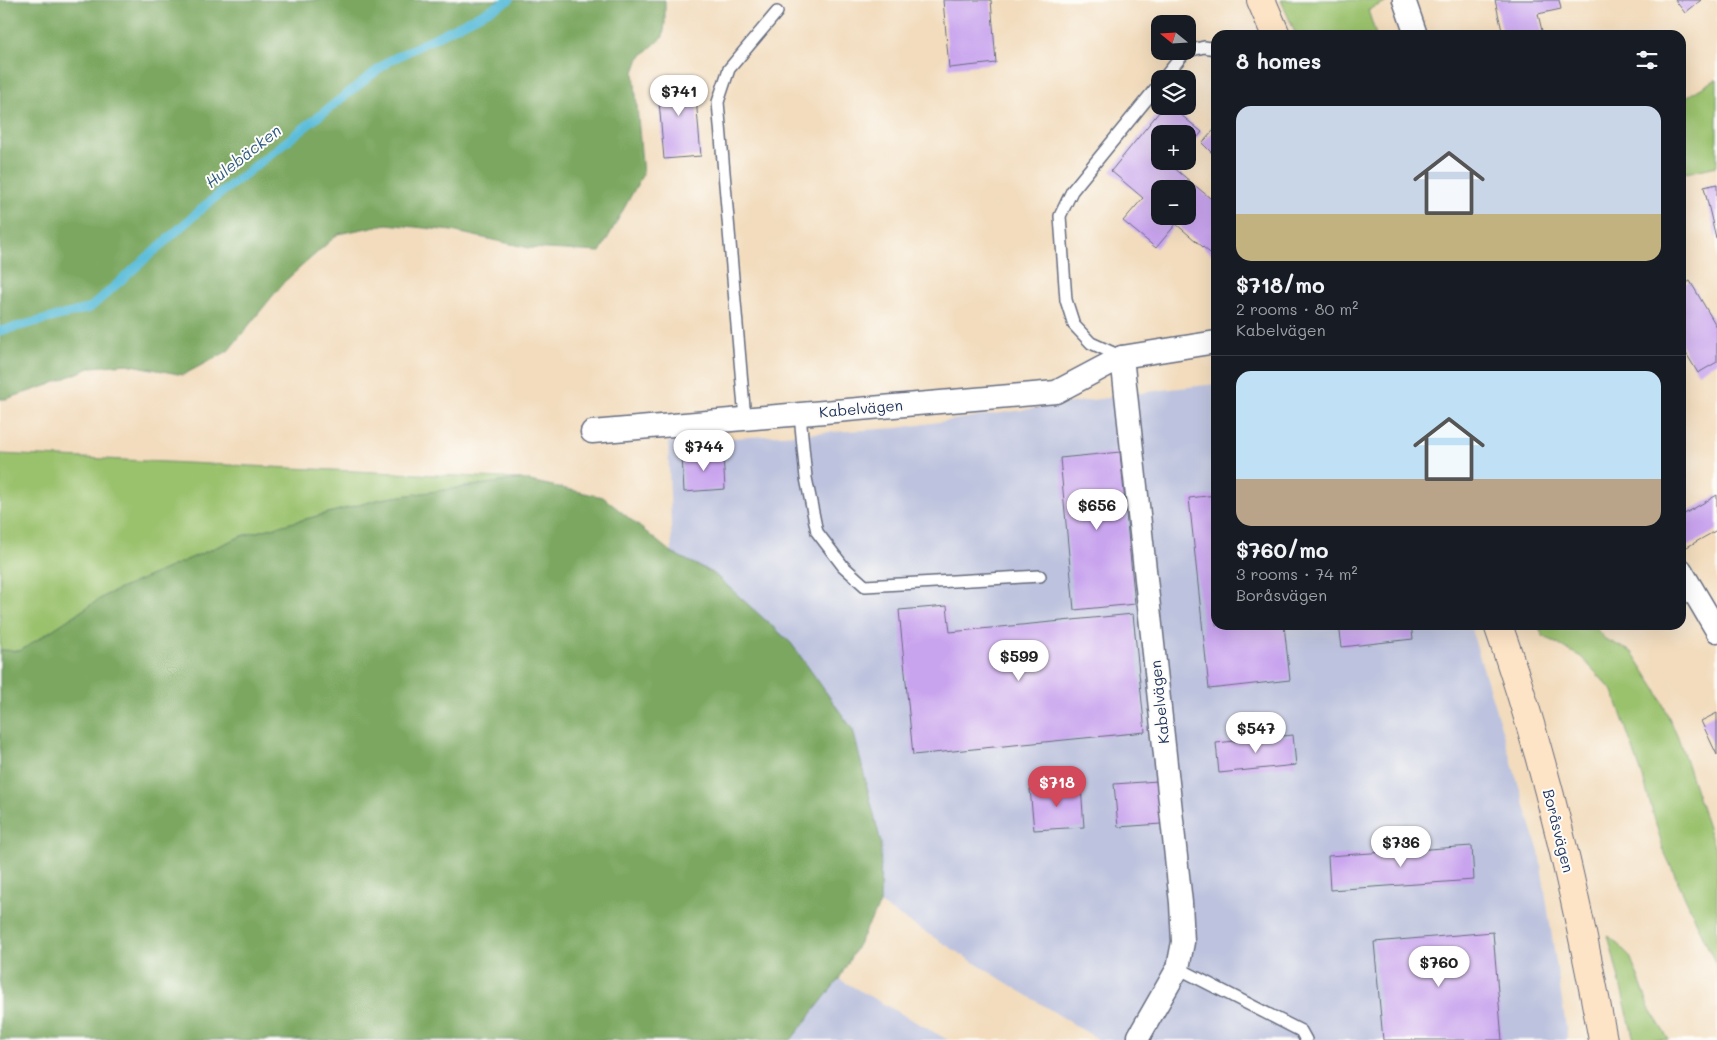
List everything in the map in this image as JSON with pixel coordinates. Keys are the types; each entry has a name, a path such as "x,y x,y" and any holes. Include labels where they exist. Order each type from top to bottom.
{"street":[{"path":"1261,0 1274,30"},
{"path":"1404,0 1414,30"},
{"name":"Kabelvägen","path":"592,432 1056,392 1122,357 1211,343"},
{"name":"Kabelvägen","path":"1122,357 1181,902 1183,942 1178,968 1139,1036"},
{"path":"1686,578 1717,631"},
{"name":"Boråsvägen","path":"1500,630 1517,679 1554,808 1587,953 1603,1040"}],"lane":[{"path":"745,419 744,386 718,102 728,69 777,12"},
{"path":"1196,49 1211,48"},
{"path":"1171,70 1179,60"},
{"path":"1122,357 1091,343 1074,325 1066,300 1060,216 1072,191 1151,94"},
{"path":"800,414 806,478 817,532 843,566 866,586 1040,576"},
{"path":"1178,968 1301,1031 1306,1040"}],"shaded area":[{"path":"1211,385 1211,630 1472,630 1539,852 1568,1040 1099,1040 880,904 881,843 853,730 791,643 713,573 672,553 668,442 897,428"},
{"path":"839,979 948,1040 791,1040"}],"green space":[{"path":"0,0 665,0 663,37 639,58 634,72 643,174 600,252 529,248 452,231 387,224 338,234 284,282 228,351 183,375 127,364 92,367 49,385 6,399 0,399"},
{"path":"1281,0 1388,0 1368,10 1374,30 1294,30"},
{"path":"1717,80 1717,166 1686,173 1686,97"},
{"path":"0,454 521,479 381,499 242,536 106,595 20,651 0,650"},
{"path":"521,479 603,497 672,553 713,573 791,643 853,730 881,843 880,904 839,979 791,1040 0,1040 0,650 20,651 106,595 242,536 381,499"},
{"path":"1540,630 1597,630 1605,639 1632,652 1657,691 1679,740 1717,855 1717,967 1663,849 1643,778 1613,691 1581,657 1543,636"},
{"path":"1608,935 1630,956 1651,1011 1669,1040 1634,1040"}],"building":[{"path":"943,0 991,0 996,63 949,68"},
{"path":"1495,0 1559,0 1561,9 1538,14 1542,30 1502,30"},
{"path":"1675,0 1701,0 1685,13"},
{"path":"694,75 701,156 664,159 657,78"},
{"path":"1157,115 1181,115 1193,125 1151,125 1151,170 1177,170 1189,180 1151,180 1151,225 1175,225 1156,248 1123,221 1143,198 1111,171"},
{"path":"1196,127 1202,132 1196,139"},
{"path":"1211,133 1211,152 1202,143"},
{"path":"1717,184 1717,238 1716,238 1704,187"},
{"path":"1196,186 1211,199 1211,254 1177,225 1196,225"},
{"path":"1690,281 1717,327 1717,362 1698,373 1686,353 1686,283"},
{"path":"1120,452 1135,604 1074,610 1060,458"},
{"path":"723,453 725,489 684,492 682,456"},
{"path":"1717,495 1717,530 1687,547 1686,513"},
{"path":"1211,496 1211,630 1285,630 1290,680 1209,689 1189,498"},
{"path":"947,606 950,632 1133,614 1145,732 913,755 899,610"},
{"path":"1340,630 1412,630 1413,639 1342,647"},
{"path":"1717,713 1717,755 1701,721"},
{"path":"1293,735 1296,765 1219,773 1216,743"},
{"path":"1158,781 1161,824 1118,827 1114,784"},
{"path":"1081,786 1084,827 1034,830 1030,789"},
{"path":"1472,846 1474,880 1330,890 1328,856"},
{"path":"1493,932 1502,1040 1383,1040 1374,942"}],"waterway":[{"name":"Hulebäcken","path":"0,331 90,308 207,204 389,61 509,0"}]}
